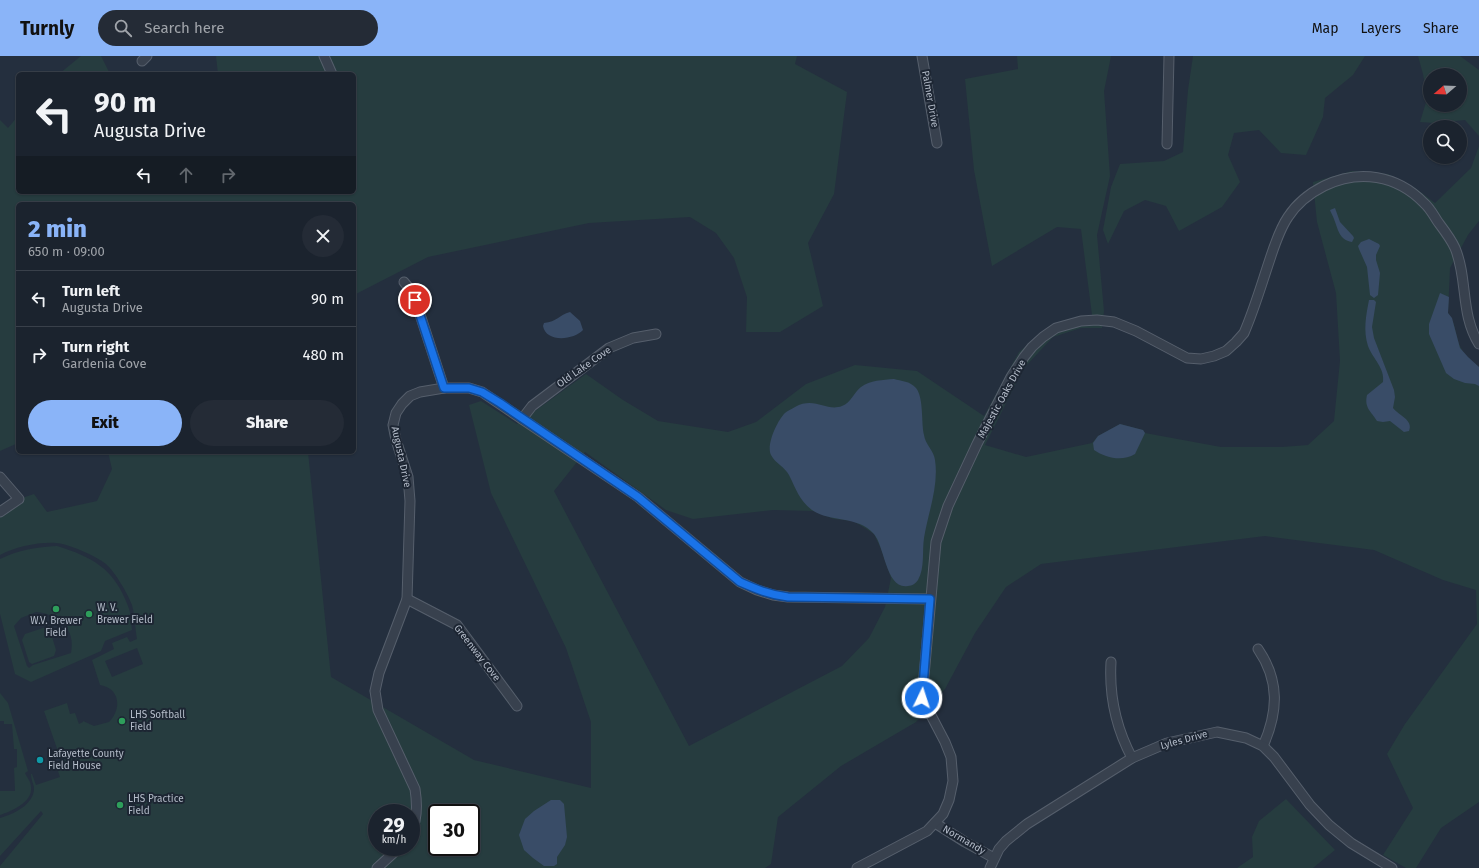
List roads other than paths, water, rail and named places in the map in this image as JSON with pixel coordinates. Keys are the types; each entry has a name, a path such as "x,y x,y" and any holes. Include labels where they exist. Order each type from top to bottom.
{"street":[{"path":"324,56 331,72"},
{"name":"Palmer Drive","path":"922,56 937,143"},
{"path":"1167,144 1169,56"},
{"name":"Majestic Oaks Drive","path":"856,868 927,830 944,814 949,800 953,781 951,757 945,742 922,698 936,542 948,506 977,444 1011,377 1032,346 1056,328 1082,321 1097,320 1119,324 1187,358 1201,359 1226,351 1244,333 1277,240 1287,218 1298,204 1315,191 1343,178 1376,177 1393,181 1409,190 1425,203 1454,247 1459,261 1468,320 1472,333 1479,344"},
{"path":"404,282 413,293 444,388"},
{"name":"Old Lake Cove","path":"522,419 532,406 609,348 632,338 656,334"},
{"name":"Augusta Drive","path":"416,804 415,788 378,710 375,691 379,673 406,599 410,501 408,477 393,425 396,413 402,404 410,396 420,392 444,388 469,388 482,392 638,497 740,582 757,590 773,595 788,597 930,599"},
{"path":"0,477 19,499 0,512"},
{"name":"Greenway Cove","path":"406,599 448,619 457,625 517,706"},
{"path":"1258,649 1267,662 1274,692 1273,717 1263,746"},
{"path":"1111,662 1110,691 1114,711 1119,732 1132,758"},
{"name":"Lyles Drive","path":"990,868 994,858 1006,841 1027,824 1132,758 1167,743 1217,732 1246,738 1263,746 1274,757 1310,805 1329,825 1351,843 1392,868"},
{"name":"Normandy","path":"935,823 994,858"},
{"path":"377,868 390,856"}],"water":[{"path":"1335,208 1340,222 1354,238 1352,242 1344,239 1340,234 1330,210"},
{"path":"1369,239 1380,246 1376,255 1380,273 1378,295 1374,298 1370,295 1367,267 1358,246 1361,242"},
{"path":"1440,293 1449,297 1448,313 1452,318 1460,348 1479,367 1479,386 1454,379 1446,373 1429,334 1429,324"},
{"path":"1369,300 1374,300 1376,302 1372,327 1374,338 1394,390 1395,397 1393,408 1405,418 1410,427 1409,431 1404,432 1390,421 1377,421 1366,403 1367,395 1383,382 1382,372 1370,351 1366,340 1366,323"},
{"path":"570,312 580,321 583,330 567,338 555,337 549,335 545,331 543,326 544,323 555,320"},
{"path":"894,379 911,384 919,392 923,430 935,460 936,470 936,480 924,538 922,570 917,581 908,586 901,585 890,575 878,540 874,534 860,524 852,521 827,517 812,510 801,498 789,475 773,458 770,451 773,433 782,417 788,411 802,404 809,403 831,407 842,406 848,402 859,389 868,383"},
{"path":"1120,424 1143,430 1145,433 1135,454 1125,458 1114,458 1094,450 1093,443 1098,436"},
{"path":"551,800 560,800 564,804 567,837 565,845 557,857 557,864 554,866 544,866 524,850 519,835 525,819"}],"place":[{"name":"W.V. Brewer Field","path":"56,609"},
{"name":"W. V. Brewer Field","path":"89,614"},
{"name":"LHS Softball Field","path":"122,721"},
{"name":"Lafayette County Field House","path":"40,760"},
{"name":"LHS Practice Field","path":"120,805"}]}
